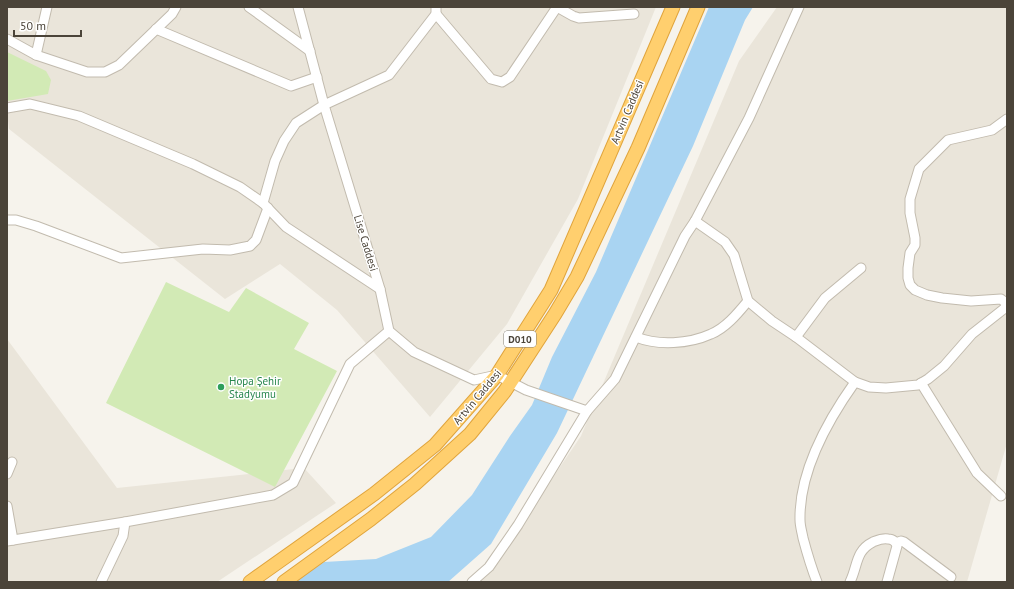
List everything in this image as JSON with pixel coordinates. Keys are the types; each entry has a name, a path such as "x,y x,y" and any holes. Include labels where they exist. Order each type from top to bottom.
{"highway":[{"name":"Artvin Caddesi","path":"250,582 374,494 435,445 497,375 551,290 673,7"},
{"name":"Artvin Caddesi","path":"284,582 371,520 415,484 470,434 510,383 577,277 638,148 670,69 698,7"}],"street":[{"path":"36,55 46,7"},
{"path":"7,39 36,55 87,72 105,72 119,65 172,14 176,7"},
{"path":"249,7 310,51"},
{"name":"Lise Caddesi","path":"298,7 324,105 380,289 389,331"},
{"path":"7,220 16,220 36,226 120,258 203,249 230,250 250,246 256,240 266,206 275,161 284,141 296,123 324,105 389,75 436,10 491,79 502,82 510,77 557,7 579,18 634,14"},
{"path":"472,582 489,567 514,531 569,443 587,411 615,379 685,236 695,221 749,118 800,7"},
{"path":"156,29 291,86 317,77"},
{"path":"7,108 30,104 79,116 193,164 240,187 266,206 286,227 380,289"},
{"path":"695,221 725,242 734,255 748,301 772,321 796,337 855,382 869,387 886,388 918,385 944,366 972,334 1005,308 1006,303 1001,299 971,301 942,298 927,295 915,290 910,285 908,268 910,253 915,245 910,213 910,199 919,169 948,140 992,130 1007,119"},
{"path":"796,337 825,298 861,268"},
{"path":"636,337 651,342 684,342 711,334 729,321 748,301"},
{"path":"7,506 10,541 126,522 273,495 293,483 350,364 389,331 414,352 474,380 497,375 526,390 587,411"},
{"path":"817,582 809,562 800,521 801,497 811,462 828,424 855,382"},
{"path":"921,383 977,472 1001,496"},
{"path":"7,474 12,462"},
{"path":"101,582 123,536 126,522"},
{"path":"850,582 854,575 858,556 866,546 882,539 891,539 897,546 887,582"},
{"path":"896,543 901,541 904,542 951,578"}],"shaded area":[{"path":"7,7 656,7 578,199 507,324 430,417 337,310 280,264 225,299 9,129 7,113"},
{"path":"777,7 1007,7 1007,443 967,582 472,582 499,557 581,436 739,61"},
{"path":"7,339 117,488 304,468 336,503 217,582 7,582"}],"green space":[{"path":"7,52 46,71 51,80 48,94 7,101"},
{"name":"Hopa Şehir Stadyumu","path":"166,282 229,312 246,288 309,323 294,349 337,371 275,487 106,403"}],"water":[{"path":"709,7 753,7 745,20 693,146 557,433 491,544 448,582 295,582 324,562 376,559 431,537 472,495 532,405 552,357 596,272"}],"place":[{"name":"Hopa Şehir Stadyumu","path":"221,387"}]}
